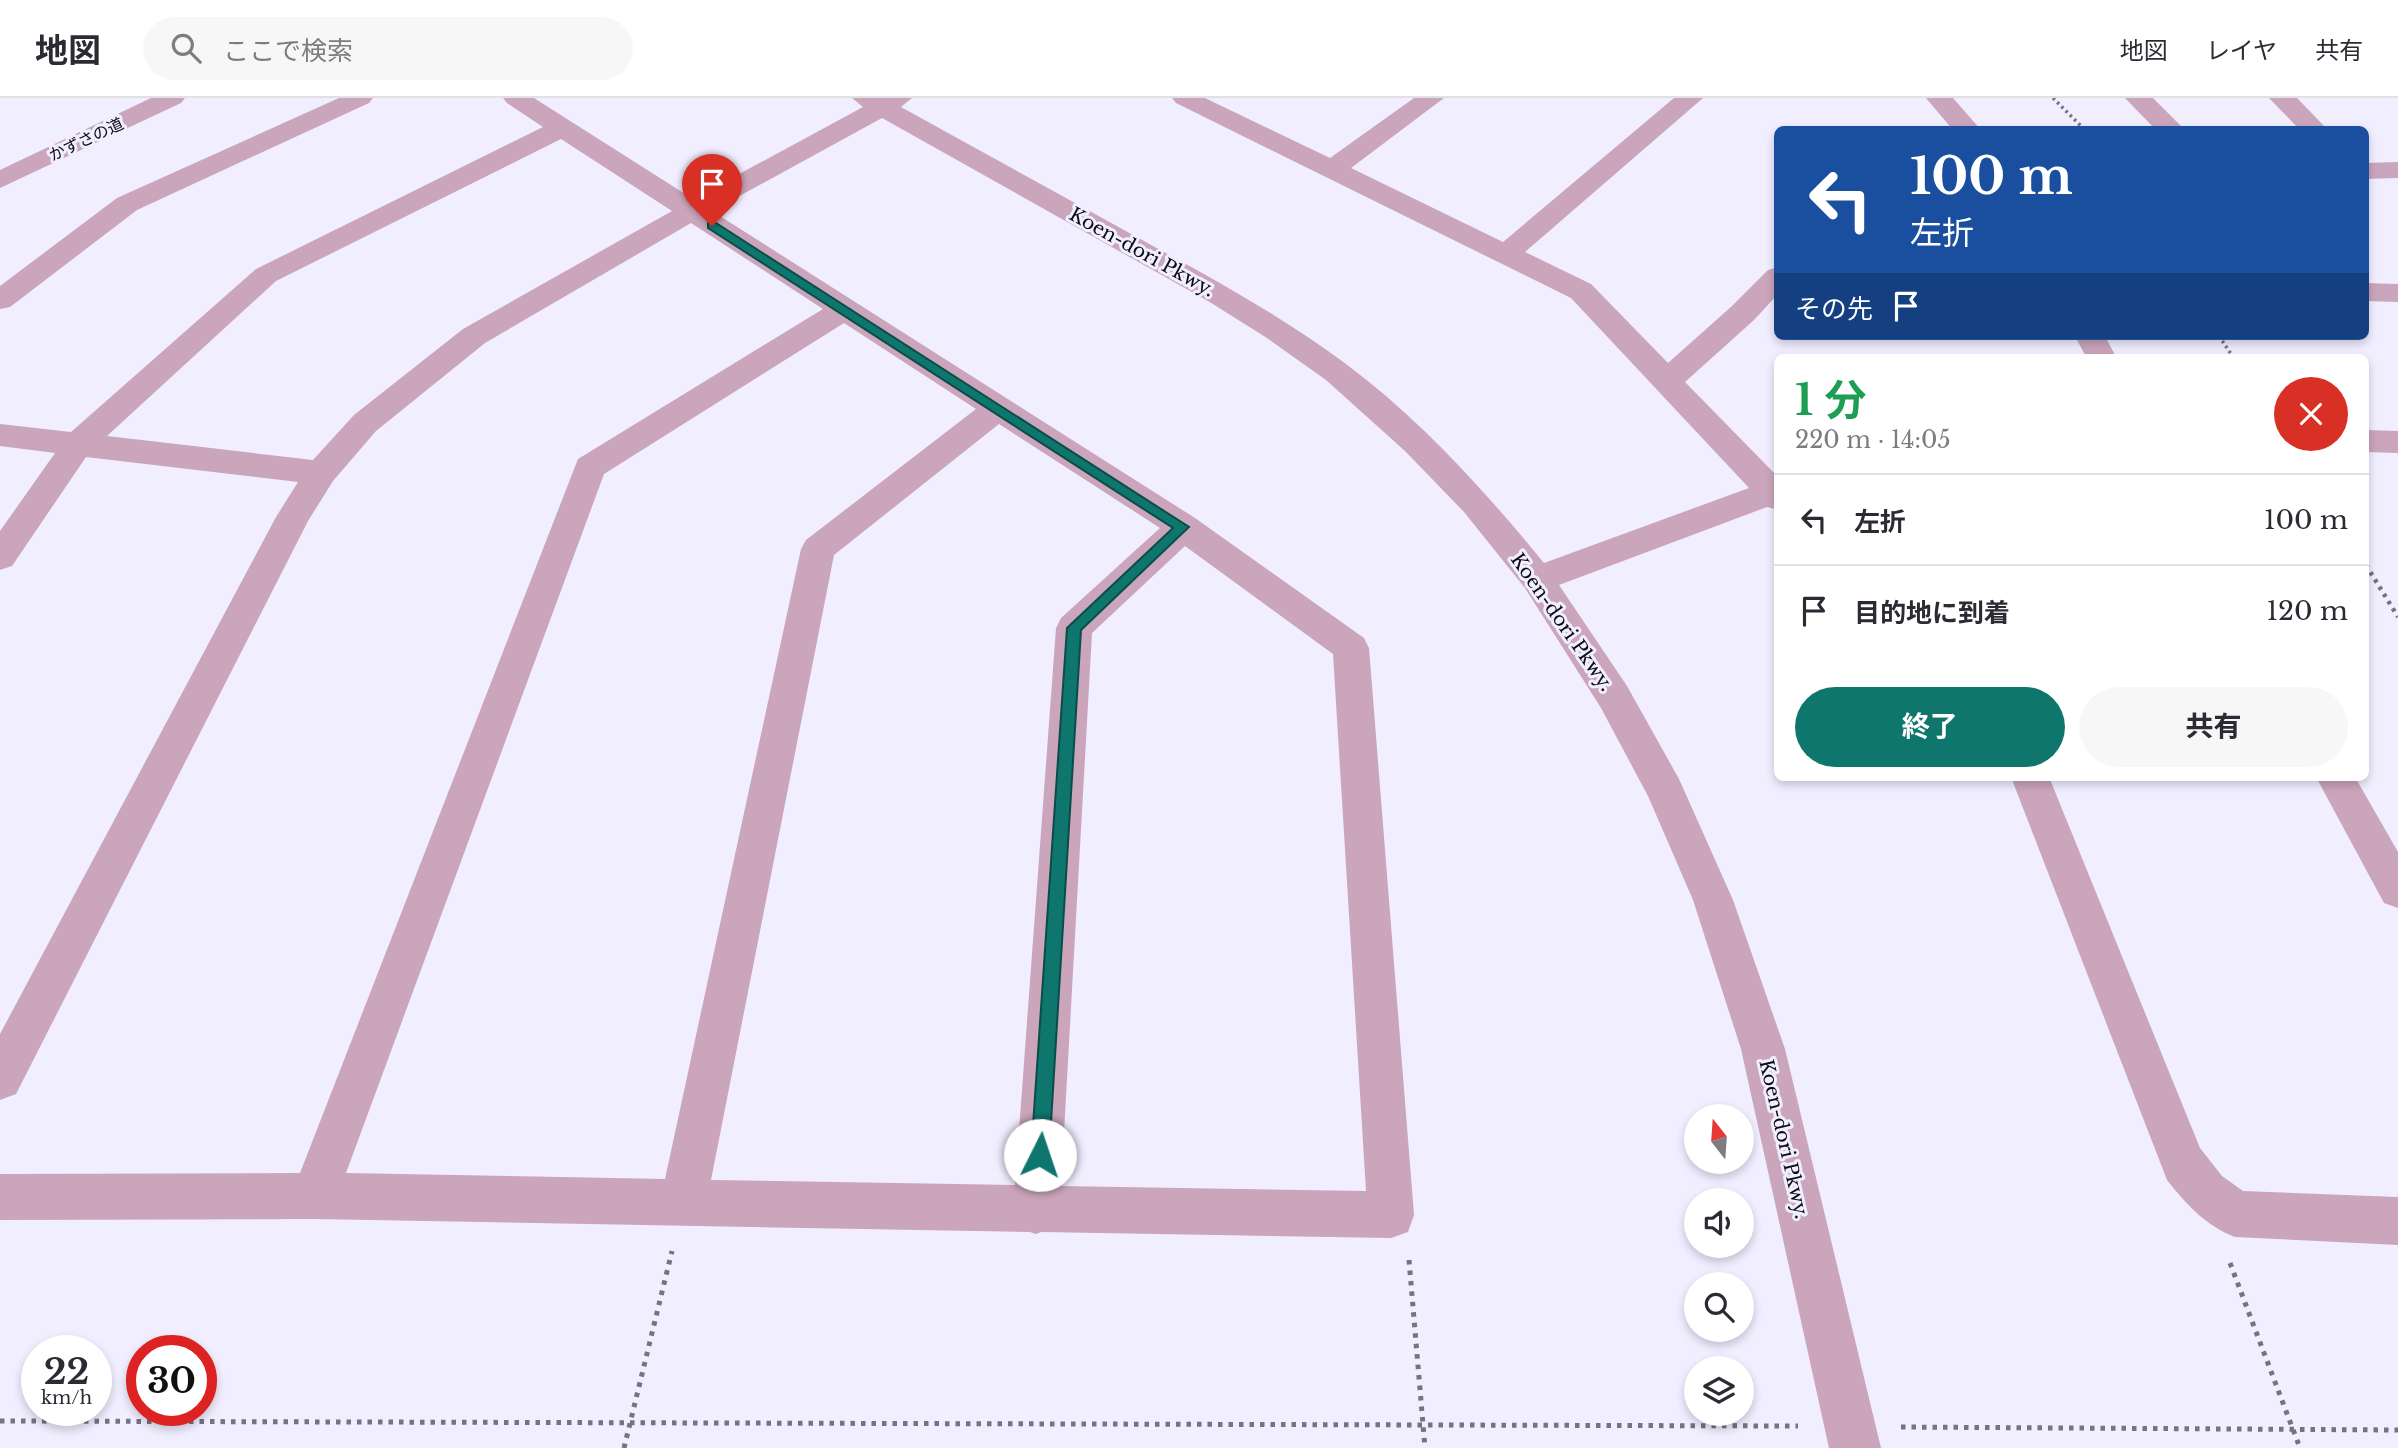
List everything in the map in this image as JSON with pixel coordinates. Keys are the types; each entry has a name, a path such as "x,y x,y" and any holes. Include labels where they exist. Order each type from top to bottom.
{"street":[{"name":"かずさの道","path":"0,180 172,98"},
{"path":"0,300 127,204 360,98"},
{"path":"0,1197 314,1196 1391,1215 1351,648 1182,527 516,98"},
{"path":"1185,98 1581,291 1774,492"},
{"path":"1332,169 1431,98"},
{"path":"1506,254 1690,98"},
{"path":"1938,98 1964,126"},
{"path":"2138,98 2168,126"},
{"path":"2281,98 2311,126"},
{"path":"0,1079 293,517 321,473 365,423 474,336 882,101"},
{"name":"Koen-dori Pkwy.","path":"882,101 1218,293 1337,373 1416,443 1467,495 1536,579 1614,696 1665,791 1713,900 1763,1049 1852,1437"},
{"path":"0,557 78,446 266,275 562,128"},
{"path":"2369,171 2398,170"},
{"path":"1666,382 1774,280"},
{"path":"2369,292 2398,293"},
{"path":"314,1196 590,467 844,310"},
{"path":"1742,313 1774,314"},
{"path":"683,1203 818,550 998,408"},
{"path":"0,435 321,473"},
{"path":"2369,441 2398,442"},
{"path":"1536,579 1774,495"},
{"path":"1037,1210 1074,628 1182,527"},
{"path":"2032,781 2183,1164 2206,1192 2235,1214 2398,1221"},
{"path":"2337,781 2398,890"}],"path":[{"path":"2053,98 2081,126"},
{"path":"2369,570 2398,617"},
{"path":"624,1448 683,1203"},
{"path":"2235,1214 2222,1244 2300,1448"},
{"path":"1391,1215 1407,1235 1425,1448"},
{"path":"0,1421 1424,1424 1852,1437 2293,1429 2398,1430"}],"route":[{"path":"712,226 1182,527 1074,628 1040,1155"}]}
